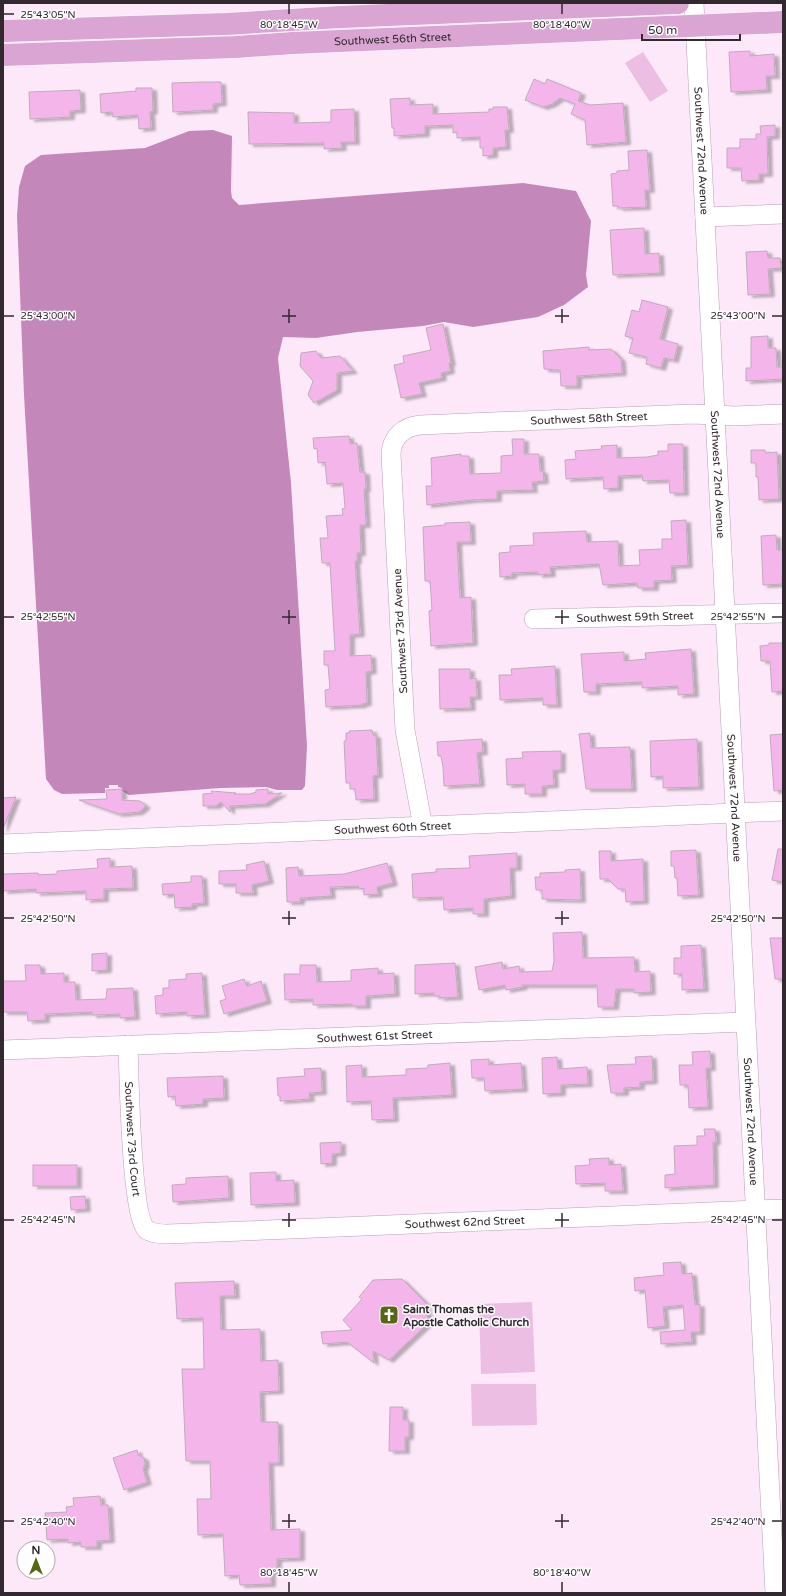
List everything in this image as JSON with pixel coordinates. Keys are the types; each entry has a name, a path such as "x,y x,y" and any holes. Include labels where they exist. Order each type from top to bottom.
{"main road":[{"path":"3,32 212,25 340,17 678,3"},
{"name":"Southwest 56th Street","path":"3,56 783,22"}],"street":[{"name":"Southwest 72nd Avenue","path":"694,3 746,1022 754,1211 775,1593"},
{"path":"705,217 783,214"},
{"name":"Southwest 58th Street","path":"398,435 405,428 420,425 692,414 783,414"},
{"name":"Southwest 73rd Avenue","path":"398,435 392,445 391,454 405,730 423,827"},
{"name":"Southwest 59th Street","path":"534,619 783,613"},
{"name":"Southwest 60th Street","path":"3,844 783,811"},
{"name":"Southwest 61st Street","path":"3,1050 746,1022"},
{"name":"Southwest 73rd Court","path":"128,1045 136,1194 142,1221 148,1230"},
{"name":"Southwest 62nd Street","path":"148,1230 168,1234 783,1209"}],"shaded area":[{"path":"643,52 668,91 650,102 625,63"},
{"path":"213,130 232,136 231,191 232,198 239,205 523,183 576,191 591,221 586,275 588,287 564,305 538,317 473,327 444,322 423,326 357,332 316,338 283,337 278,358 291,483 307,746 305,786 302,790 277,790 266,787 220,788 129,795 122,791 122,788 118,787 118,785 109,785 109,788 105,788 105,793 62,794 54,790 46,779 24,395 17,216 19,187 25,166 41,155 145,148 189,131"},
{"path":"532,1302 535,1372 481,1374 479,1304"},
{"path":"471,1384 536,1384 537,1425 472,1426"}],"building":[{"path":"750,51 750,56 774,54 775,76 766,76 767,90 731,92 729,52"},
{"path":"534,79 545,84 547,79 581,93 578,101 590,105 623,103 626,142 587,145 585,120 571,114 575,104 560,98 552,104 543,107 525,100"},
{"path":"221,82 222,103 213,104 213,110 173,112 172,83"},
{"path":"136,88 152,88 153,111 150,112 151,128 139,129 138,115 113,117 112,112 101,113 100,94 136,91"},
{"path":"80,90 81,110 70,111 70,117 30,119 29,92"},
{"path":"410,98 410,105 433,104 433,114 489,112 489,109 493,109 493,107 507,107 509,130 505,130 506,147 493,148 493,155 483,156 483,148 480,148 480,137 457,138 457,132 453,133 453,125 425,126 425,134 394,136 390,99"},
{"path":"354,109 355,142 341,142 342,148 324,149 324,143 249,144 248,112 294,113 294,123 331,122 331,110"},
{"path":"775,125 775,136 767,137 768,174 759,174 759,180 742,181 741,168 727,168 727,148 740,148 740,139 756,139 756,134 761,134 760,126"},
{"path":"647,150 650,190 645,190 646,207 619,208 618,206 613,206 611,174 617,173 617,171 629,170 628,151"},
{"path":"644,228 645,254 659,253 660,273 613,275 610,230"},
{"path":"767,251 768,258 780,258 781,268 768,269 770,294 748,295 746,252"},
{"path":"642,300 668,307 660,339 678,344 674,360 664,358 661,368 646,364 647,357 629,353 633,338 625,336 632,310 639,312"},
{"path":"443,324 451,363 449,363 450,371 441,373 442,378 419,383 422,394 401,398 394,365 404,363 403,356 431,350 426,328"},
{"path":"768,336 768,348 776,348 777,367 783,367 783,379 746,381 746,368 751,368 751,337"},
{"path":"589,347 589,350 611,349 621,359 622,373 577,376 577,386 561,386 560,370 544,369 543,351"},
{"path":"316,351 321,358 340,356 353,371 337,373 337,390 314,403 308,395 313,381 300,366 301,353"},
{"path":"349,436 350,444 357,443 360,472 365,472 366,489 364,489 366,525 360,525 361,553 357,553 357,561 355,561 360,634 350,635 350,656 371,655 372,671 366,672 367,703 362,705 326,707 325,690 330,689 328,665 324,665 324,651 335,651 330,563 322,563 320,538 328,538 326,516 343,515 342,509 345,508 343,483 327,484 325,462 318,463 317,448 314,449 313,438"},
{"path":"512,439 524,439 524,454 539,454 540,471 543,471 544,481 532,482 533,490 497,491 497,499 471,500 427,505 426,486 432,486 431,458 461,454 461,456 469,456 470,474 501,473 501,456 513,455"},
{"path":"668,444 683,444 684,493 670,493 669,480 643,481 642,475 618,476 618,488 604,489 603,477 566,479 565,460 576,459 575,451 602,449 601,446 617,445 617,458 647,457 658,455 658,451 668,451"},
{"path":"751,450 765,450 765,453 777,452 779,499 759,500 756,463 751,463"},
{"path":"686,520 688,565 671,566 672,580 654,581 654,588 638,588 637,583 603,585 599,564 550,567 551,574 538,575 538,572 512,573 512,576 500,577 499,553 510,552 510,546 534,545 533,533 586,531 587,542 618,541 619,566 640,565 639,550 662,549 662,539 672,539 671,521"},
{"path":"470,522 471,542 457,542 460,598 471,597 473,643 431,646 429,611 432,610 430,581 425,581 423,527 445,525 445,523"},
{"path":"776,535 777,550 783,550 782,584 763,585 761,536"},
{"path":"769,643 783,643 783,691 772,692 770,661 761,661 760,646 769,645"},
{"path":"691,649 694,694 678,695 678,686 642,688 642,682 596,684 596,692 584,692 581,654 624,652 624,661 646,659 645,653"},
{"path":"555,666 557,705 543,705 543,698 500,700 499,675 512,675 511,669"},
{"path":"439,669 470,669 470,679 476,678 477,697 470,697 471,708 440,709"},
{"path":"372,730 373,735 376,735 378,775 373,776 374,799 356,800 355,789 350,789 350,783 346,783 344,741 346,741 346,733 349,733 349,731"},
{"path":"590,733 591,748 630,747 632,789 586,789 579,734"},
{"path":"783,734 783,790 774,791 770,735"},
{"path":"482,739 483,752 477,753 480,784 444,786 443,767 441,756 438,756 437,742"},
{"path":"697,739 699,787 663,788 663,776 651,777 650,741"},
{"path":"561,751 561,770 553,770 554,785 542,786 542,794 525,794 525,784 507,785 506,759 523,758 522,752"},
{"path":"122,789 122,800 140,801 146,806 139,812 119,814 79,800 107,799 106,790"},
{"path":"268,789 268,794 282,793 265,804 230,806 230,812 221,802 216,806 203,806 203,794 213,793 211,791 236,793 234,794 250,794 256,792 256,790"},
{"path":"16,797 3,829 3,798"},
{"path":"778,849 783,849 783,882 772,880"},
{"path":"696,850 699,895 678,896 677,878 675,878 674,866 671,866 671,851"},
{"path":"599,851 611,851 611,861 643,859 644,901 626,902 625,889 618,889 608,879 600,879"},
{"path":"517,853 517,868 510,868 511,896 484,899 484,914 473,914 473,908 444,910 443,897 413,898 412,874 436,872 436,869 470,868 469,856"},
{"path":"110,858 110,867 132,866 133,888 104,889 104,899 86,900 86,891 36,893 36,889 3,891 3,874 57,874 57,871 98,868 97,859"},
{"path":"264,861 269,881 252,885 253,893 236,893 236,884 219,884 219,871 247,870 246,865"},
{"path":"387,863 393,883 377,887 378,894 364,895 364,888 359,889 358,886 330,887 331,896 300,898 300,902 287,902 286,868 298,867 299,876 344,874"},
{"path":"580,869 581,900 542,899 542,890 536,890 535,877 540,877 540,873 565,872 565,870"},
{"path":"191,876 202,876 204,903 192,904 192,907 175,908 174,894 163,895 162,884 191,882"},
{"path":"582,932 583,958 634,957 635,972 650,971 651,992 634,993 634,989 616,989 614,1007 598,1007 597,985 522,985 523,987 506,990 505,985 479,990 475,967 502,962 503,969 519,966 520,972 552,971 554,961 553,933"},
{"path":"770,938 783,938 783,979 775,979"},
{"path":"701,945 704,989 682,990 682,974 674,974 674,958 681,958 681,946"},
{"path":"107,953 107,970 92,971 92,954"},
{"path":"455,963 458,997 440,998 440,996 434,996 434,993 415,994 415,965"},
{"path":"25,965 40,965 41,974 64,973 64,982 75,982 76,1000 106,999 107,989 133,988 135,1017 120,1018 120,1014 92,1015 92,1012 45,1014 45,1020 28,1021 27,1012 3,1012 3,981 26,981"},
{"path":"300,965 316,965 317,982 351,981 351,970 378,968 378,974 394,973 395,994 366,996 366,1006 352,1006 352,1004 313,1005 313,999 285,1000 284,974 300,974"},
{"path":"202,973 205,1015 187,1016 187,1012 156,1014 155,996 163,995 163,988 169,988 169,980 186,979 186,974"},
{"path":"244,979 247,986 261,981 267,1001 224,1014 220,1001 226,999 222,986"},
{"path":"710,1051 711,1068 706,1068 708,1107 689,1108 688,1085 680,1085 679,1065 693,1065 692,1052"},
{"path":"652,1056 653,1081 640,1082 640,1087 624,1088 624,1093 611,1093 607,1065 636,1064 635,1057"},
{"path":"557,1057 558,1069 587,1067 588,1084 561,1085 561,1093 543,1094 542,1058"},
{"path":"489,1059 489,1065 521,1063 523,1089 485,1091 484,1078 472,1078 471,1060"},
{"path":"450,1063 452,1095 393,1098 394,1119 372,1120 371,1101 347,1102 346,1066 362,1065 362,1077 406,1075 406,1069 428,1068 428,1065"},
{"path":"321,1068 322,1092 309,1093 310,1099 280,1101 280,1096 278,1096 277,1078 305,1076 304,1069"},
{"path":"223,1076 224,1098 203,1099 203,1104 176,1106 175,1096 168,1097 167,1078"},
{"path":"704,1129 715,1129 716,1142 713,1142 714,1185 665,1188 665,1175 675,1174 674,1146 697,1145 697,1136 705,1136"},
{"path":"341,1142 341,1153 332,1154 332,1163 321,1164 320,1143"},
{"path":"609,1158 609,1165 621,1164 623,1191 605,1191 605,1183 576,1184 575,1166 590,1165 589,1159"},
{"path":"33,1165 77,1165 77,1186 33,1186"},
{"path":"276,1172 276,1181 294,1180 295,1203 251,1205 250,1173"},
{"path":"228,1176 229,1198 173,1202 172,1185 186,1184 186,1178"},
{"path":"85,1196 86,1209 71,1210 70,1197"},
{"path":"681,1262 682,1274 692,1273 695,1305 700,1304 700,1332 691,1332 692,1342 661,1344 660,1332 685,1330 683,1305 663,1307 665,1326 648,1328 645,1290 635,1291 634,1278 664,1275 663,1263"},
{"path":"402,1279 426,1303 428,1323 389,1360 373,1351 374,1363 347,1342 323,1344 321,1332 352,1330 343,1320 362,1299 359,1297 373,1280"},
{"path":"234,1281 235,1296 220,1296 221,1330 260,1329 261,1361 278,1360 279,1391 260,1392 261,1422 278,1422 279,1463 269,1463 271,1530 300,1529 300,1558 277,1559 277,1572 271,1572 271,1584 240,1585 239,1575 225,1576 223,1534 198,1535 197,1499 211,1499 210,1461 186,1461 182,1369 204,1369 203,1318 177,1319 175,1283"},
{"path":"390,1407 403,1407 403,1420 409,1420 409,1437 405,1437 405,1451 389,1451"},
{"path":"137,1450 138,1455 144,1458 145,1464 143,1469 147,1482 124,1490 113,1458"},
{"path":"100,1496 101,1505 108,1505 110,1540 97,1541 97,1547 81,1547 81,1542 68,1543 68,1539 47,1540 45,1513 67,1512 66,1507 74,1506 73,1498"}],"place":[{"name":"Saint Thomas the Apostle Catholic Church","path":"389,1315"}]}
